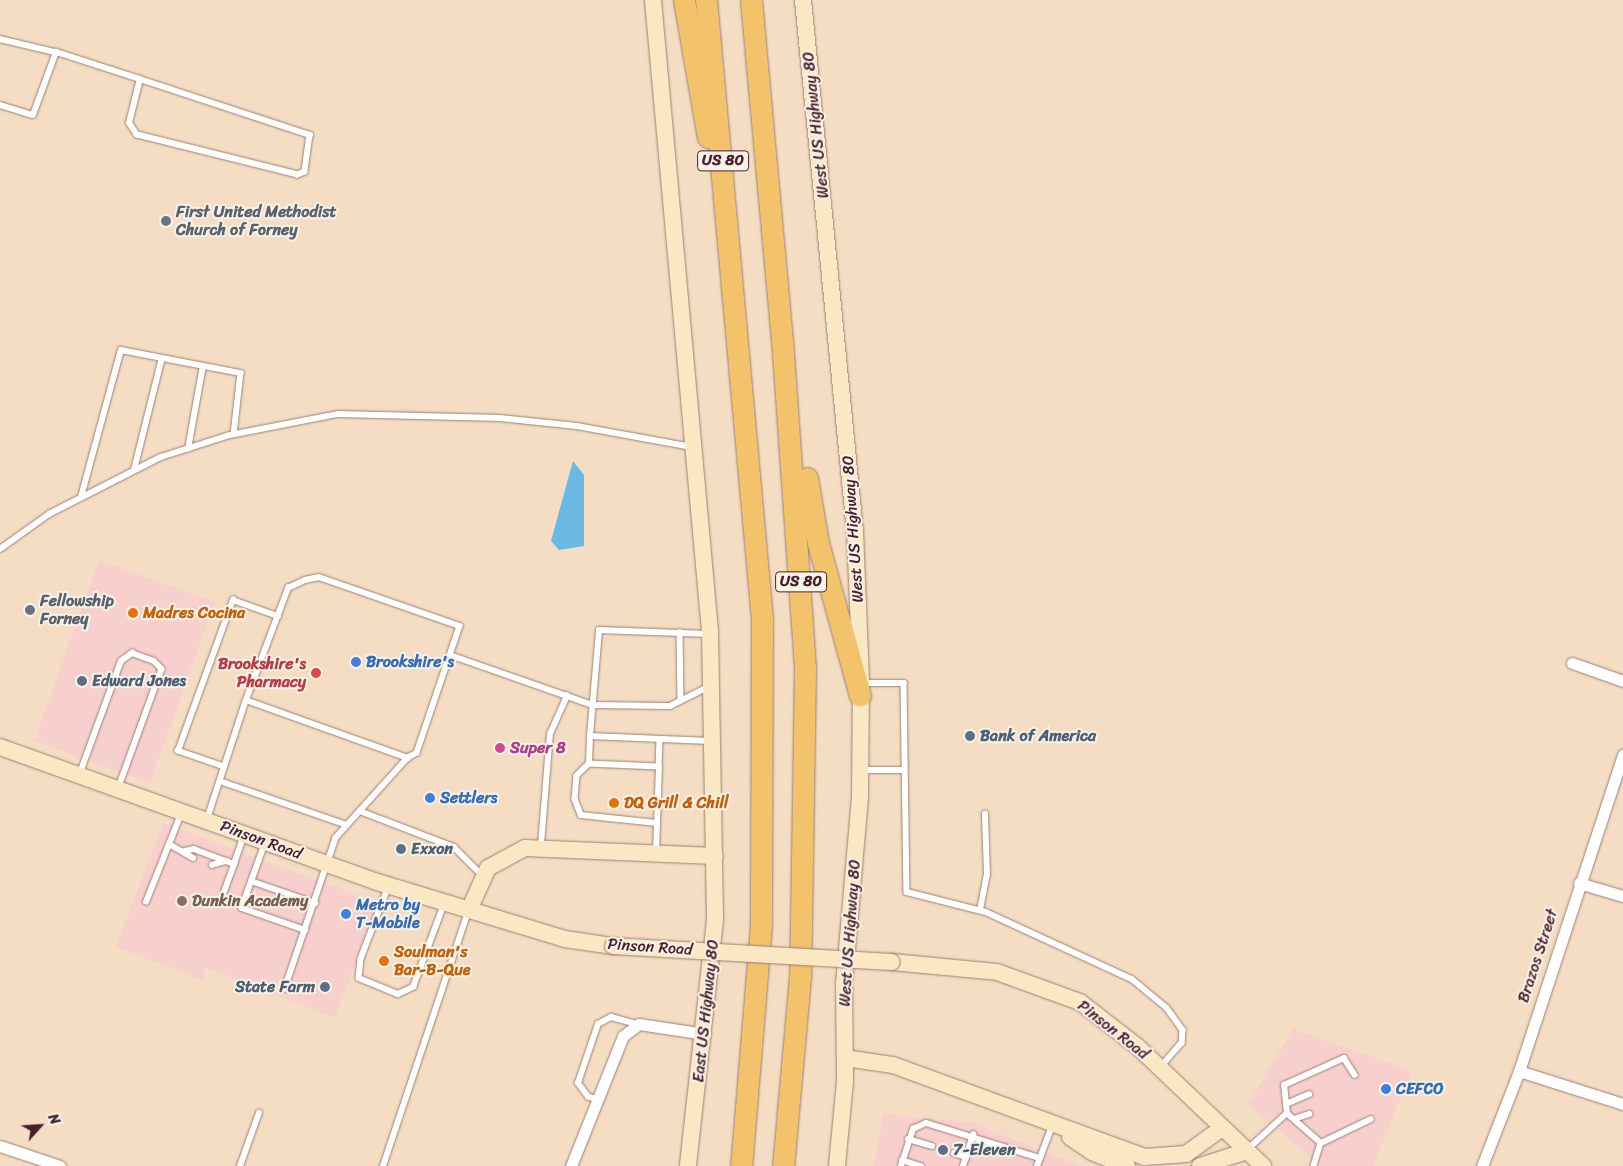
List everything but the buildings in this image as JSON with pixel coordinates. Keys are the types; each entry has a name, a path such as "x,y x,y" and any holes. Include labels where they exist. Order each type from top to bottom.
{"highway":[{"path":"684,0 739,322"},
{"name":"US 80","path":"706,0 739,322 760,576 765,745 758,980 741,1166"},
{"name":"US 80","path":"751,0 783,353 802,611 806,783 800,977 784,1166"},
{"path":"783,353 800,425 812,516 861,689"}],"main road":[{"path":"469,910 488,868 508,854 540,846 715,856 710,741 710,635 653,0"},
{"name":"West US Highway 80","path":"803,0 855,532 861,689 861,770 844,983 845,1058"},
{"name":"Pinson Road","path":"0,747 389,885 565,939 613,946 892,962 990,970 1065,995 1091,1008 1160,1068 1263,1166"},
{"name":"East US Highway 80","path":"688,1166 706,1034 715,920 715,856"},
{"path":"837,1166 845,1058 893,1065 1131,1153 1156,1158 1186,1154 1222,1128"},
{"path":"1052,1124 1092,1152 1127,1166"},
{"path":"1200,1166 1247,1151"}],"street":[{"path":"1572,663 1623,681"},
{"name":"Brazos Street","path":"1482,1166 1519,1071 1579,883 1623,755"},
{"path":"1579,883 1623,896"},
{"path":"571,1166 623,1036 639,1024 706,1034"},
{"path":"1519,1071 1623,1104"},
{"path":"0,1146 60,1166"}],"lane":[{"path":"0,39 56,52 140,79 310,135 305,172 298,175 137,135 129,124 140,79"},
{"path":"0,105 33,115 56,52"},
{"path":"81,497 121,350 241,374 234,434"},
{"path":"134,470 162,358"},
{"path":"188,449 203,366"},
{"path":"0,549 81,497 134,470 234,434 338,414 403,414 577,426 692,447"},
{"path":"206,821 246,700 288,588 319,577 460,626 453,656 417,753 408,758 336,838 285,989"},
{"path":"224,767 178,750 233,600 278,616"},
{"path":"657,823 580,815 575,799 577,776 589,764 599,630 680,632 710,635"},
{"path":"680,632 681,700"},
{"path":"79,775 121,661 132,653 139,655 162,669 118,789"},
{"path":"453,656 593,705 670,706 709,686"},
{"path":"861,689 904,684 907,892 980,910 1096,960 1155,997 1183,1030 1182,1043 1160,1068"},
{"path":"540,846 550,734 567,696"},
{"path":"246,700 408,758"},
{"path":"590,736 710,741"},
{"path":"656,852 660,739"},
{"path":"589,764 659,767"},
{"path":"861,770 904,770"},
{"path":"220,781 347,825"},
{"path":"360,811 454,847 484,877"},
{"path":"146,902 182,812"},
{"path":"980,910 987,875 985,814"},
{"path":"224,892 244,834"},
{"path":"265,842 242,908 305,930"},
{"path":"169,844 185,851 193,858"},
{"path":"185,851 194,849 234,864"},
{"path":"212,865 226,861"},
{"path":"251,881 315,902"},
{"path":"389,885 361,959 359,978 398,994 413,987 444,902"},
{"path":"383,1166 469,910"},
{"path":"599,1100 588,1096 578,1084 598,1024 611,1018 639,1024"},
{"path":"1321,1143 1287,1113 1284,1085 1316,1068 1344,1058 1355,1075"},
{"path":"1286,1104 1309,1094"},
{"path":"240,1166 259,1113"},
{"path":"1247,1151 1287,1113"},
{"path":"1294,1119 1309,1114"},
{"path":"1314,1166 1321,1143 1371,1119"},
{"path":"921,1166 902,1163 908,1139 913,1129 926,1123 972,1135 1040,1158"},
{"path":"1037,1166 1052,1124"},
{"path":"963,1166 972,1135"},
{"path":"908,1139 932,1146"},
{"path":"954,1153 966,1157"}],"shaded area":[{"path":"99,560 215,602 150,783 34,741"},
{"path":"163,823 378,903 335,1018 206,968 202,980 116,947"},
{"path":"1293,1029 1412,1071 1373,1166 1320,1166 1248,1104"},
{"path":"883,1114 972,1122 1079,1166 874,1166"}],"water":[{"path":"573,461 584,475 584,546 559,550 551,541"}],"place":[{"name":"First United Methodist Church of Forney","path":"166,221"},
{"name":"Fellowship Forney","path":"30,610"},
{"name":"Madres Cocina","path":"133,613"},
{"name":"Brookshire's","path":"356,662"},
{"name":"Brookshire's Pharmacy","path":"316,673"},
{"name":"Edward Jones","path":"82,681"},
{"name":"Bank of America","path":"970,736"},
{"name":"Super 8","path":"500,748"},
{"name":"Settlers","path":"430,798"},
{"name":"DQ Grill & Chill","path":"614,803"},
{"name":"Exxon","path":"401,849"},
{"name":"Dunkin Academy","path":"182,901"},
{"name":"Metro by T-Mobile","path":"346,914"},
{"name":"Soulman's Bar-B-Que","path":"384,961"},
{"name":"State Farm","path":"325,987"},
{"name":"CEFCO","path":"1386,1089"},
{"name":"7-Eleven","path":"943,1150"}]}
